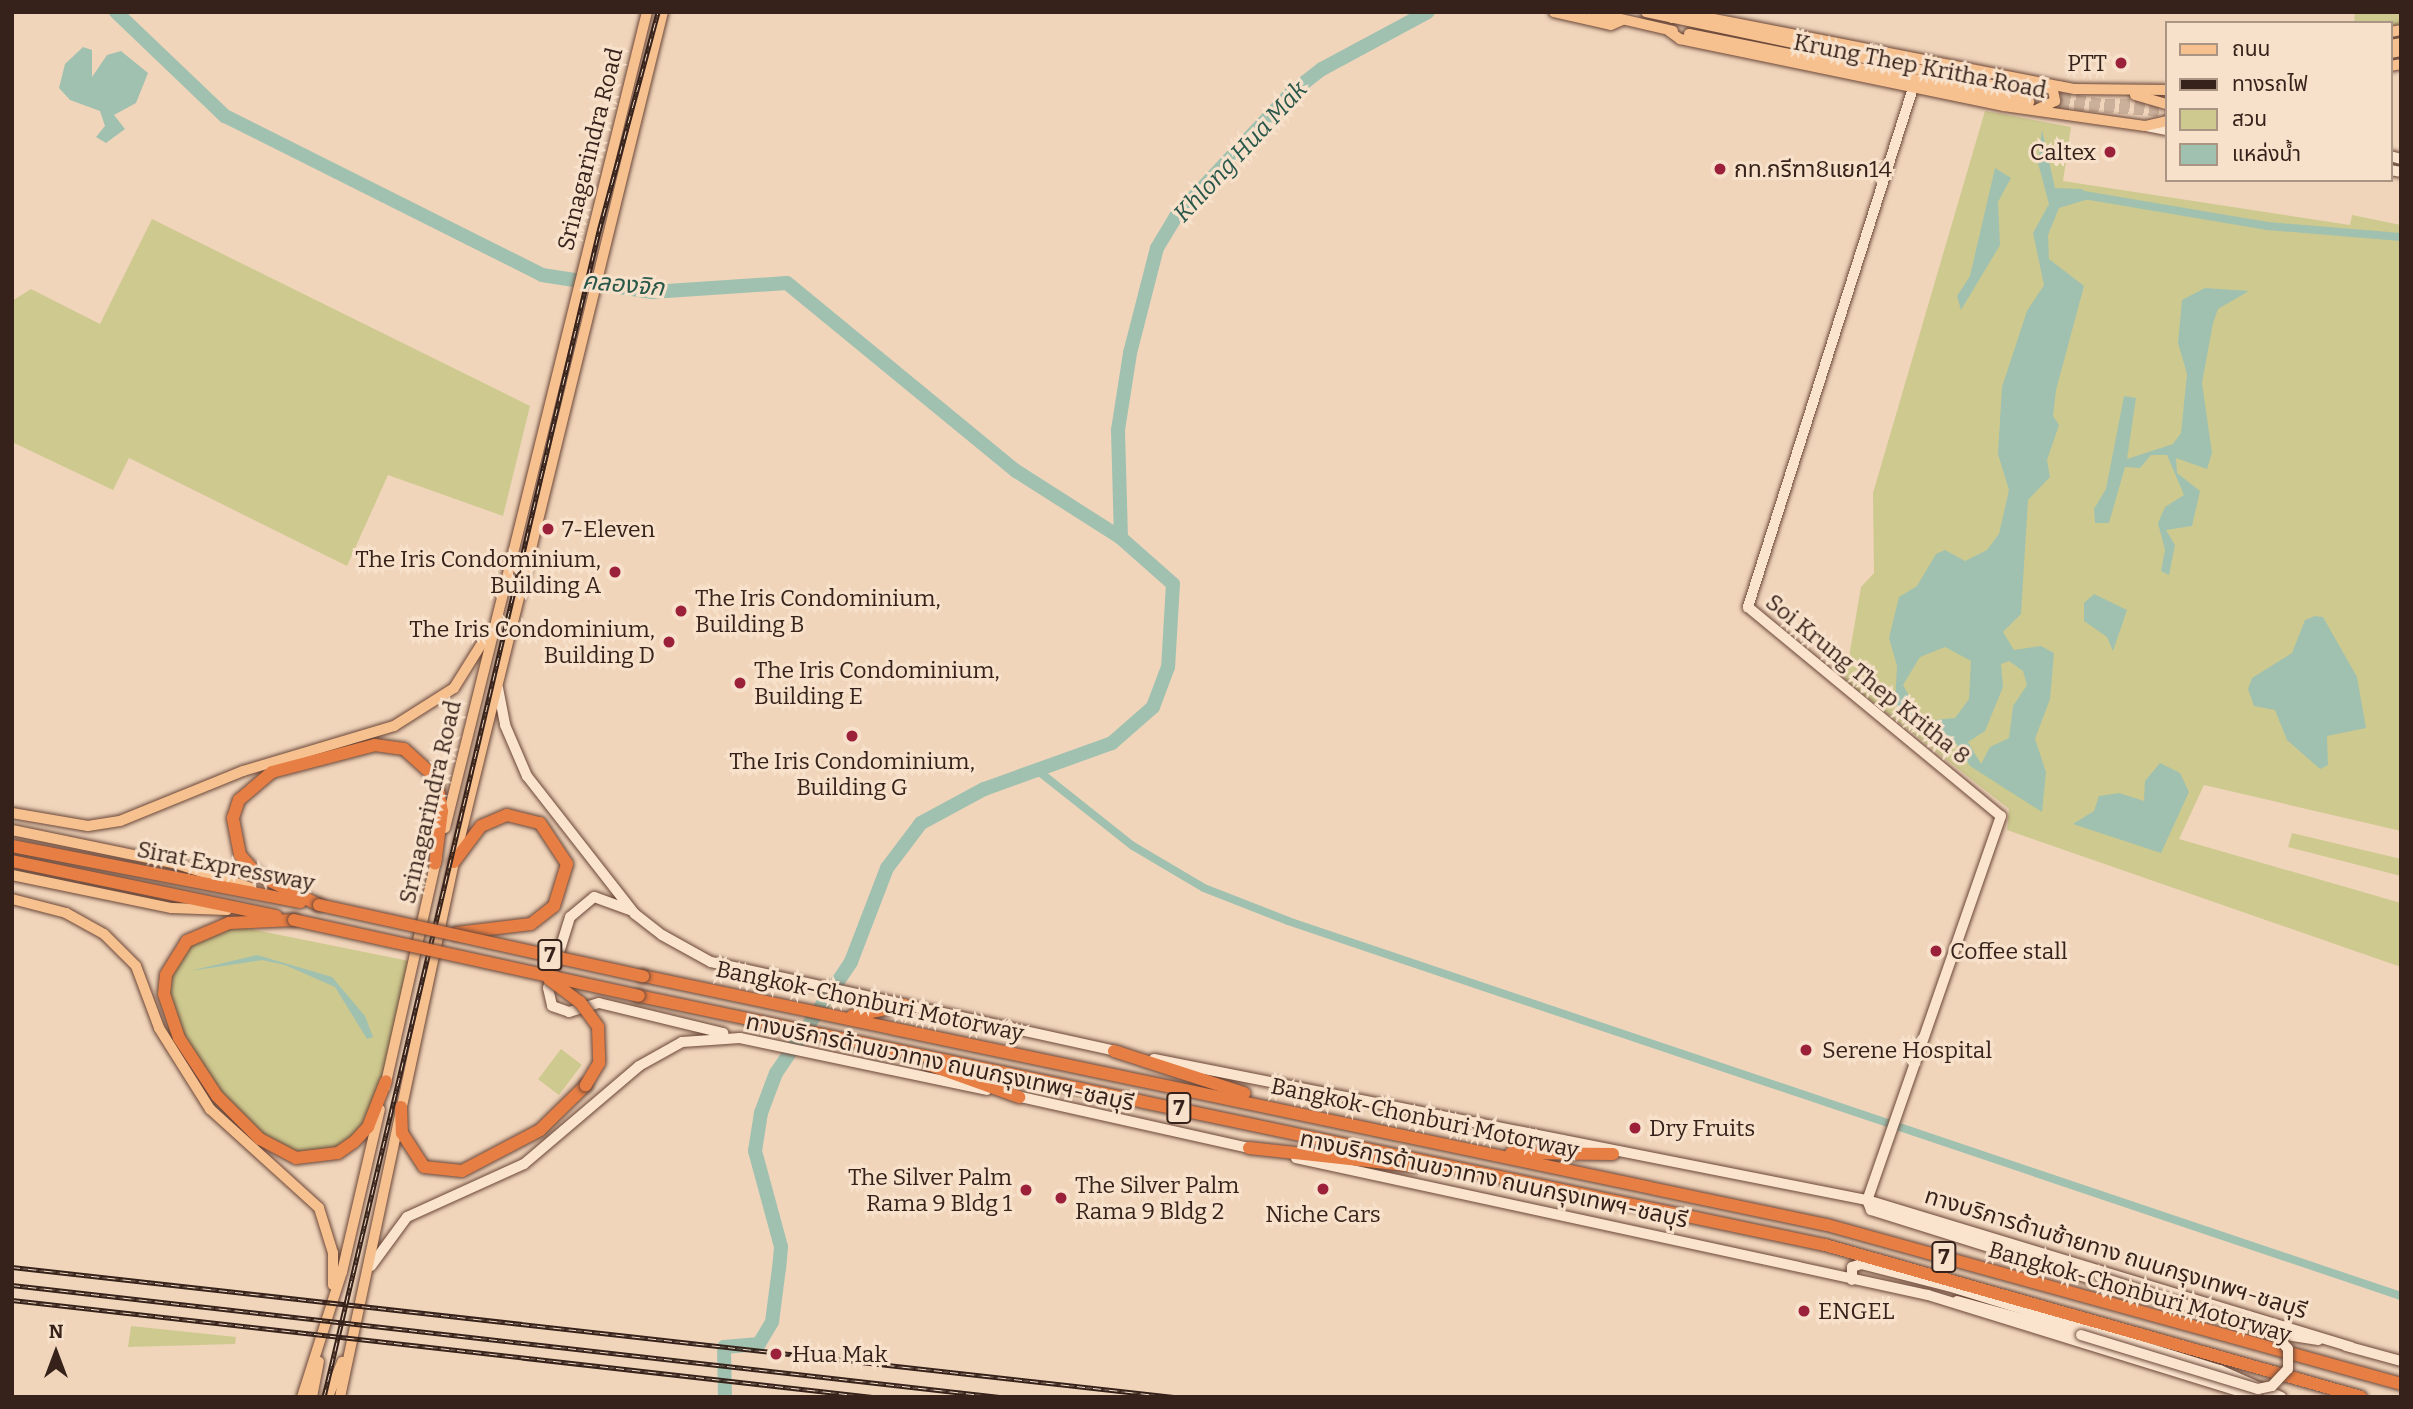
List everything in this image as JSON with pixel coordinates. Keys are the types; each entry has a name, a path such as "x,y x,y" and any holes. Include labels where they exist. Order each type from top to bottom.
{"highway":[{"path":"318,905 258,875 240,855 233,818 252,784 272,772 374,745 404,749 436,778 442,811 435,864"},
{"path":"454,862 481,826 507,815 540,822 564,853 561,894 545,916 516,928 457,933"},
{"name":"Sirat Expressway","path":"12,846 432,928"},
{"name":"Sirat Expressway","path":"12,861 428,950"},
{"path":"294,920 229,923 187,941 166,975 164,994 179,1038 217,1096 278,1151 296,1158 338,1153 368,1127 386,1081"},
{"name":"Bangkok-Chonburi Motorway","path":"432,928 643,976 1297,1111 1827,1225 2401,1384"},
{"name":"Bangkok-Chonburi Motorway","path":"428,950 783,1029 1478,1173 1910,1266 2361,1397"},
{"path":"401,1107 402,1133 424,1167 462,1171 540,1130 586,1084 599,1063 598,1027 580,1002 546,976"},
{"path":"845,1017 905,1006"},
{"path":"880,1048 1019,1097"},
{"path":"1114,1051 1297,1111"},
{"path":"1249,1148 1478,1173"},
{"path":"1483,1152 1613,1154"}],"main road":[{"name":"Srinagarindra Road","path":"302,1397 342,1272 435,864 582,264 647,12"},
{"name":"Srinagarindra Road","path":"340,1397 358,1299 454,862 598,267 663,12"},
{"path":"1554,12 1611,25 1622,20"},
{"name":"Krung Thep Kritha Road","path":"1591,12 1669,31 2146,126 2164,122"},
{"name":"Krung Thep Kritha Road","path":"1646,12 2029,102"},
{"name":"Krung Thep Kritha Road","path":"1672,18 1683,13 2034,81 2125,92 2164,90"},
{"name":"Krung Thep Kritha Road","path":"1669,31 1680,39 1913,88 2029,102"},
{"path":"2029,102 2049,108 2055,101 2053,90 2034,81"},
{"name":"Soi Krung Thep Kritha 8","path":"1867,1200 1894,1130 2001,816 1748,607 1913,88"},
{"path":"2125,92 2164,103"},
{"path":"2146,126 2164,130"},
{"path":"12,813 88,826 120,821 243,771 415,718 465,675 499,600"},
{"name":"ทางบริการด้านซ้ายทาง ถนนกรุงเทพฯ-ชลบุรี","path":"498,688 505,725 527,776 635,914 711,962 1114,1051 1613,1154 1882,1203 2401,1361"},
{"path":"12,830 177,864 276,897"},
{"path":"12,875 172,908 250,911"},
{"path":"635,914 594,897 570,917 548,988 552,1006 569,1012 599,1003 740,1038"},
{"path":"12,899 66,913 104,934 135,966 159,1028 211,1109 319,1208 333,1253 333,1295"},
{"name":"ทางบริการด้านขวาทาง ถนนกรุงเทพฯ-ชลบุรี","path":"358,1299 375,1256 407,1217 524,1164 659,1052 701,1038 740,1038 1249,1148 1726,1246 1852,1280 1928,1295 2258,1397"},
{"name":"ทางบริการด้านซ้ายทาง ถนนกรุงเทพฯ-ชลบุรี","path":"1867,1200 1887,1219 2255,1329 2351,1347"},
{"path":"1882,1203 1887,1219"},
{"path":"1947,1237 1952,1224"},
{"path":"1928,1295 2081,1335 2258,1389 2272,1386 2288,1369 2288,1349 2274,1333 2100,1277 1983,1233"},
{"path":"1852,1280 1852,1268 1861,1264 1948,1286 2220,1370 2281,1397"},
{"path":"312,1397 342,1272"},
{"path":"328,1397 349,1347"}],"green space":[{"path":"2355,12 2401,12 2401,25 2392,25 2392,21 2354,21"},
{"path":"1985,111 2071,127 2063,181 2350,225 2352,215 2401,225 2401,831 2204,785 2179,839 2401,903 2401,967 2007,830 2009,809 1845,680 1861,587 1874,573 1873,493"},
{"path":"152,219 530,406 503,516 388,475 347,566 129,458 113,490 12,442 12,301 31,289 100,324"},
{"path":"2292,833 2401,859 2401,876 2288,847"},
{"path":"226,924 414,962 368,1127 319,1158 278,1151 217,1096 179,1038 166,975 187,941"},
{"path":"561,1049 582,1065 559,1095 538,1079"},
{"path":"131,1326 236,1337 235,1344 128,1347"}],"water":[{"path":"83,47 92,50 92,77 107,55 121,51 148,73 136,103 114,115 125,129 106,143 96,137 105,126 100,111 70,100 59,88 65,64"},
{"path":"2042,130 2055,188 2082,189 2092,198 2059,208 2048,235 2049,259 2084,286 2056,390 2053,416 2059,425 2047,460 2050,477 2028,500 2021,614 2003,632 2014,650 2041,646 2054,653 2050,699 2035,739 2046,772 2042,812 1970,766 1955,742 1936,739 1909,721 1895,703 1897,666 1889,638 1899,597 1917,586 1936,554 1945,550 1965,561 1987,550 1999,534 2009,490 1998,454 2002,387 2027,311 2044,285 2033,233 2049,204 2038,163","holes":["1945,647 1971,661 1969,699 1955,718 1923,721 1903,685 1920,657","2009,661 2023,671 2027,685 2013,706 2009,738 1990,747 1981,764 1968,742 1985,731 2003,687 2001,664"]},
{"path":"1995,168 2011,178 1998,202 2000,245 1961,310 1957,296 1970,276"},
{"path":"2205,288 2249,291 2218,309 2213,323 2202,383 2212,453 2207,469 2176,458 2177,473 2200,491 2192,526 2166,530 2175,545 2169,575 2161,571 2165,550 2158,523 2165,507 2184,495 2167,455 2151,455 2140,468 2125,467 2109,523 2095,523 2094,509 2106,489 2124,396 2136,398 2127,459 2173,444 2181,433 2187,374 2178,343 2182,300"},
{"path":"2094,594 2127,610 2113,651 2107,637 2084,621 2084,603"},
{"path":"2315,616 2323,617 2357,677 2366,728 2327,736 2328,765 2320,769 2287,740 2275,710 2254,706 2248,689 2252,678 2292,653 2305,620"},
{"path":"2160,763 2180,773 2189,792 2161,853 2073,824 2094,811 2099,796 2119,793 2144,801 2145,781"},
{"path":"257,955 332,977 365,1016 373,1037 367,1039 335,987 285,965 262,960 190,971"}],"waterway":[{"name":"คลองจิก","path":"116,12 225,116 542,275 652,292 787,283 1016,471 1121,538 1173,584 1168,667 1153,707 1112,743 984,789 921,823 887,868 851,962 776,1073 761,1113 755,1151 781,1247 779,1268 772,1322 759,1344 724,1347 725,1397"},
{"name":"Khlong Hua Mak","path":"1121,538 1118,430 1130,353 1157,248 1176,216 1291,93 1322,69 1428,12"},
{"path":"2084,195 2267,226 2401,237"},
{"path":"1037,770 1133,846 1204,888 1288,921 2401,1296"}],"tunnel":[{"path":"2031,93 2105,104 2160,103"},
{"path":"2029,102 2164,112"}],"railway":[{"path":"324,1397 599,231 658,12"},
{"path":"12,1267 1174,1397"},
{"path":"12,1285 1000,1397"},
{"path":"12,1300 873,1397"}],"place":[{"name":"PTT","path":"2121,63"},
{"name":"Caltex","path":"2110,152"},
{"name":"กท.กรีฑา8แยก14","path":"1720,169"},
{"name":"7-Eleven","path":"548,529"},
{"name":"The Iris Condominium, Building A","path":"615,572"},
{"name":"The Iris Condominium, Building B","path":"681,611"},
{"name":"The Iris Condominium, Building D","path":"669,642"},
{"name":"The Iris Condominium, Building E","path":"740,683"},
{"name":"The Iris Condominium, Building G","path":"852,736"},
{"name":"Coffee stall","path":"1936,951"},
{"name":"Serene Hospital","path":"1806,1050"},
{"name":"Dry Fruits","path":"1635,1128"},
{"name":"Niche Cars","path":"1323,1189"},
{"name":"The Silver Palm Rama 9 Bldg 1","path":"1026,1190"},
{"name":"The Silver Palm Rama 9 Bldg 2","path":"1061,1198"},
{"name":"ENGEL","path":"1804,1311"},
{"name":"Hua Mak","path":"776,1354"}]}
